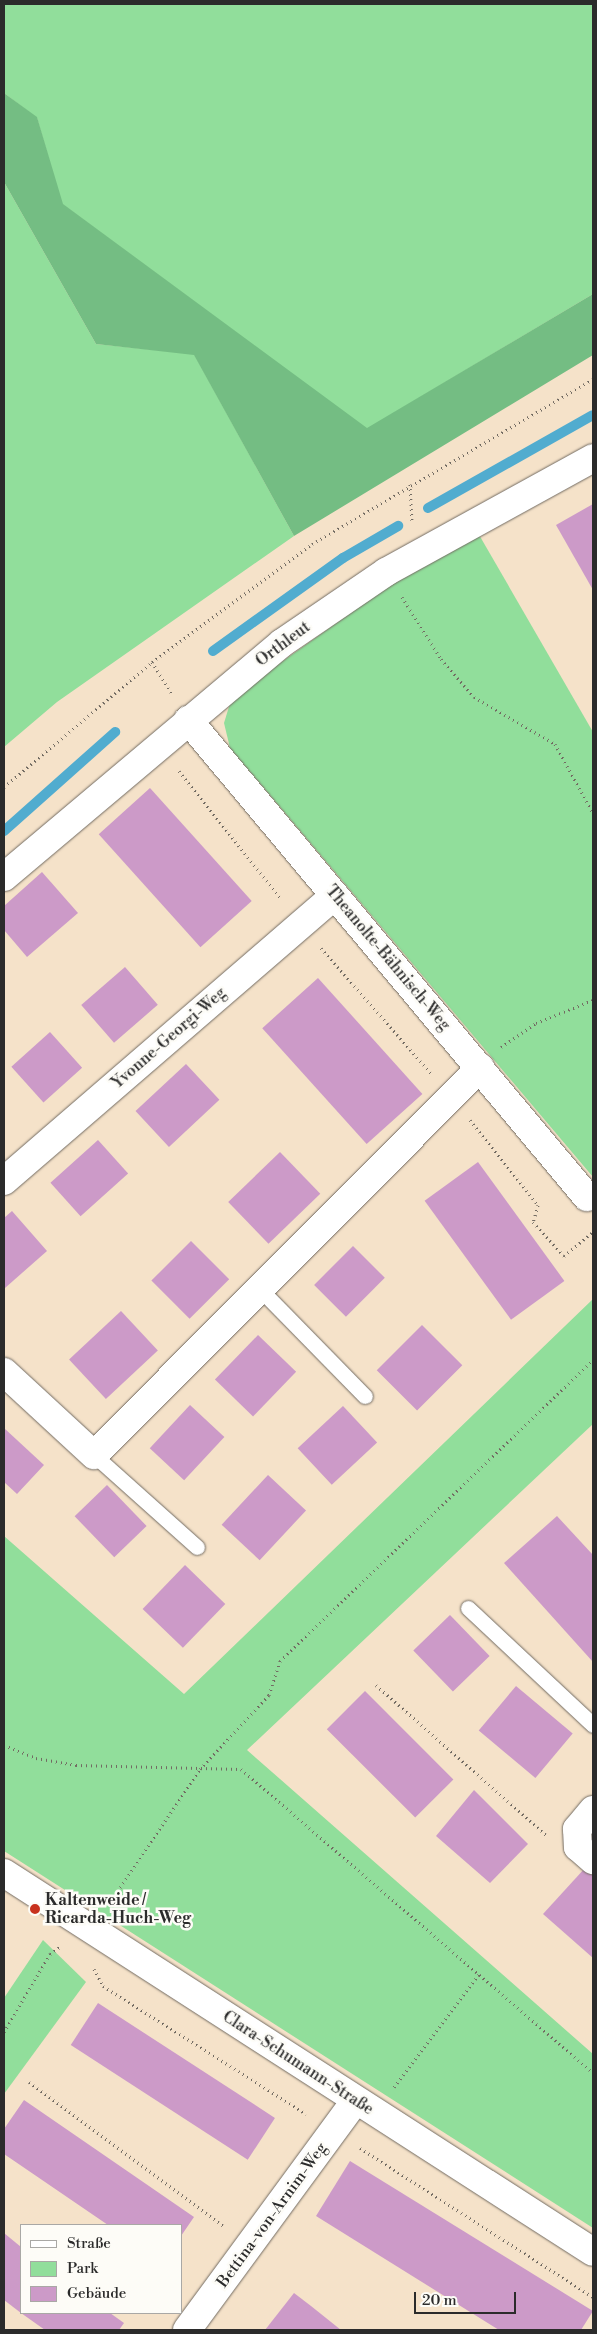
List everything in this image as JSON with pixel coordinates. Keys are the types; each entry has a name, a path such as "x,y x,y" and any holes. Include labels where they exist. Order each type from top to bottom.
{"street":[{"name":"Orthleut","path":"4,877 158,745 282,643 386,572 593,458"},
{"name":"Theanolte-Bähnisch-Weg","path":"188,720 587,1197"},
{"name":"Yvonne-Georgi-Weg","path":"4,1181 335,895"},
{"path":"4,1372 94,1455 262,1291 480,1068"},
{"path":"586,1853 577,1829 593,1810"},
{"name":"Clara-Schumann-Straße","path":"4,1873 593,2252"},
{"name":"Bettina-von-Arnim-Weg","path":"187,2330 356,2100"}],"lane":[{"path":"262,1291 365,1396"},
{"path":"94,1455 197,1547"},
{"path":"468,1608 593,1725"}],"path":[{"path":"4,787 152,662 312,544 593,379"},
{"path":"386,572 441,659 474,697 555,744 593,812"},
{"path":"152,662 188,720"},
{"path":"158,745 301,925 451,1096 538,1205 533,1222 564,1256 593,1232"},
{"path":"480,1068 536,1023 593,1000"},
{"path":"4,2032 50,1954 92,1930 200,1769 269,1695 280,1662 593,1360"},
{"path":"376,1685 554,1843 586,1853"},
{"path":"4,1746 36,1758 76,1765 241,1769 593,2074"},
{"path":"356,2100 390,2093 479,1974"},
{"path":"29,2082 250,2246"}],"green space":[{"path":"4,4 593,4 593,294 367,429 62,204 37,118 4,93"},
{"path":"4,93 37,117 63,204 367,428 593,294 593,355 294,536 194,355 96,344 4,182"},
{"path":"4,182 96,344 194,354 294,536 57,702 4,747"},
{"path":"478,533 593,732 593,1177 230,748 224,723 232,697 383,590"},
{"path":"593,1299 593,1424 247,1750 593,2054 593,2228 4,1851 4,1536 184,1694"},
{"path":"43,1940 86,1982 4,2094 4,1998"}],"building":[{"path":"593,504 593,590 556,525"},
{"path":"150,788 252,901 200,947 99,834"},
{"path":"42,872 78,913 27,957 4,930 4,906"},
{"path":"125,967 158,1005 114,1043 81,1005"},
{"path":"318,978 422,1094 367,1144 262,1028"},
{"path":"50,1032 82,1068 43,1102 11,1067"},
{"path":"186,1064 219,1100 169,1147 136,1111"},
{"path":"98,1140 128,1173 81,1216 50,1183"},
{"path":"280,1152 320,1194 268,1244 228,1202"},
{"path":"478,1162 564,1281 511,1320 425,1201"},
{"path":"12,1211 47,1251 5,1288 4,1218"},
{"path":"191,1241 229,1279 190,1319 151,1281"},
{"path":"353,1246 385,1278 346,1317 314,1285"},
{"path":"121,1311 158,1350 106,1399 69,1359"},
{"path":"422,1325 462,1365 417,1411 377,1370"},
{"path":"258,1335 296,1372 253,1416 215,1380"},
{"path":"190,1405 224,1437 184,1480 150,1448"},
{"path":"343,1406 377,1443 332,1485 298,1448"},
{"path":"4,1428 44,1465 17,1494 4,1482"},
{"path":"268,1475 306,1510 260,1560 222,1525"},
{"path":"107,1485 147,1526 114,1557 75,1516"},
{"path":"557,1516 593,1555 593,1662 504,1563"},
{"path":"185,1565 225,1604 183,1648 143,1609"},
{"path":"450,1615 490,1656 453,1691 413,1650"},
{"path":"516,1686 573,1734 535,1778 479,1730"},
{"path":"365,1691 453,1779 415,1818 327,1729"},
{"path":"474,1790 528,1844 490,1883 436,1836"},
{"path":"585,1868 593,1876 593,1958 543,1914"},
{"path":"98,2003 275,2118 248,2160 71,2045"},
{"path":"24,2100 194,2217 182,2235 182,2224 107,2224 4,2154 4,2129"},
{"path":"350,2161 593,2311 581,2330 499,2330 316,2216"},
{"path":"4,2233 20,2246 20,2312 4,2300"},
{"path":"294,2293 311,2306 341,2330 265,2330"},
{"path":"22,2314 111,2314 124,2323 119,2330 45,2330"}],"waterway":[{"path":"428,508 593,415"},
{"path":"213,651 343,558 398,526"},
{"path":"4,831 115,732"}],"place":[{"name":"Kaltenweide / Ricarda-Huch-Weg","path":"35,1909"}]}
